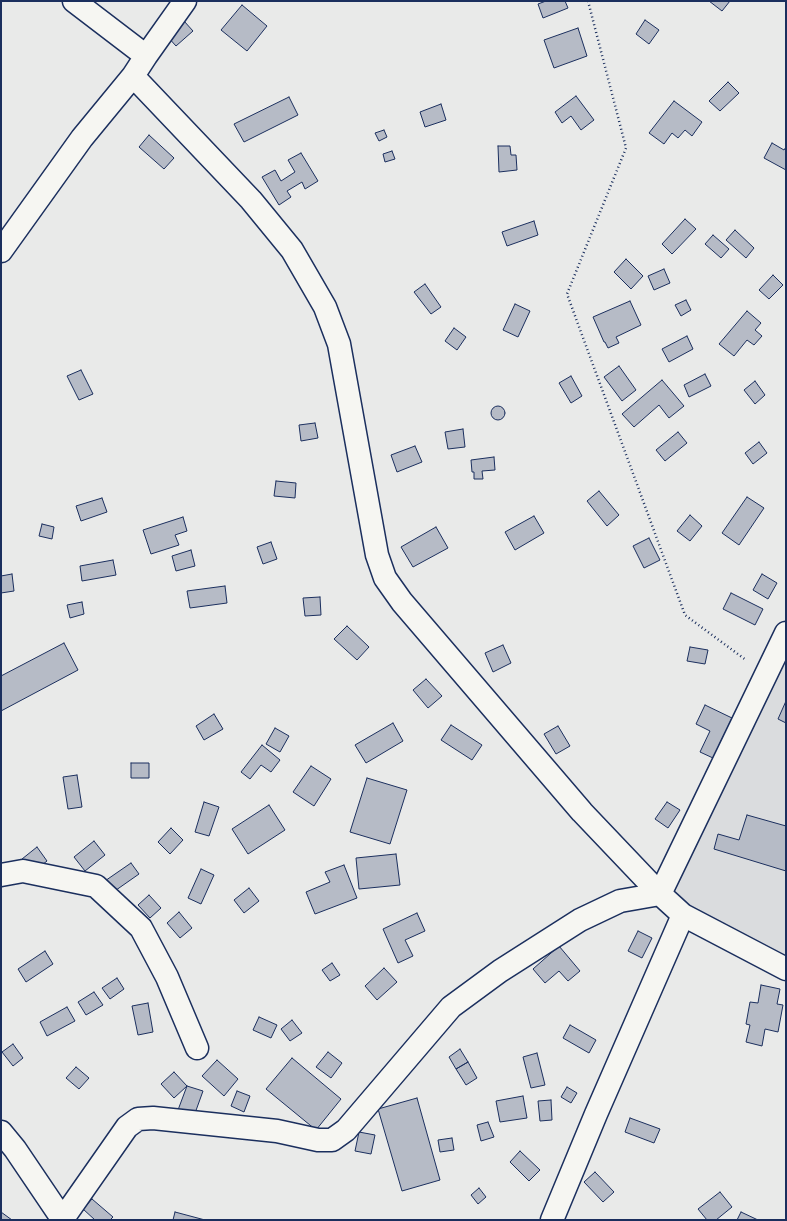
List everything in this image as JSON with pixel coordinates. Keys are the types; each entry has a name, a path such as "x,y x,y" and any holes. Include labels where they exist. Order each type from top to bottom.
{"street":[{"path":"74,1 146,56"},
{"path":"2,248 82,138 133,76 185,1"},
{"path":"133,76 251,200 292,250 325,307 339,344 378,554 385,578 402,602 582,812 660,894 683,915 786,969"},
{"path":"660,894 786,633"},
{"path":"1,875 23,872 96,886 141,928 167,977 197,1048"},
{"path":"1,1132 15,1149 62,1220 127,1127 138,1119 153,1118 270,1130 318,1140 332,1140 346,1130 451,1007 500,971 580,920 620,901 660,894"},
{"path":"552,1220 596,1114 683,915"}],"path":[{"path":"588,1 626,148 567,294 685,615 766,675"}],"shaded area":[{"path":"786,638 786,959 672,900"}],"building":[{"path":"546,1 565,1 568,8 543,18 538,4"},
{"path":"709,1 730,1 722,11"},
{"path":"242,5 267,26 247,51 221,30"},
{"path":"645,20 659,30 649,44 636,34"},
{"path":"184,21 193,31 176,46 167,36"},
{"path":"578,28 587,56 554,68 544,40"},
{"path":"728,82 739,93 720,111 709,101"},
{"path":"576,96 594,120 581,130 571,116 562,123 555,112"},
{"path":"289,97 298,115 244,142 234,124"},
{"path":"674,101 702,122 692,136 685,130 678,138 672,133 664,144 649,133"},
{"path":"441,104 446,120 425,127 420,112"},
{"path":"384,130 387,137 379,141 375,133"},
{"path":"149,135 174,158 164,169 139,147"},
{"path":"772,143 784,150 786,147 786,170 764,158"},
{"path":"498,146 510,146 511,155 516,155 517,170 499,172"},
{"path":"392,151 395,159 385,162 383,154"},
{"path":"301,153 318,181 305,189 302,182 287,191 291,197 279,205 262,177 275,170 281,181 295,172 288,160"},
{"path":"685,219 696,229 672,254 662,244"},
{"path":"534,221 538,235 507,246 502,232"},
{"path":"735,230 754,248 746,258 726,240"},
{"path":"713,235 729,249 721,258 705,244"},
{"path":"626,259 643,276 631,289 614,272"},
{"path":"664,269 670,283 654,290 648,276"},
{"path":"773,275 783,285 769,299 759,290"},
{"path":"425,284 441,307 431,314 414,292"},
{"path":"686,300 691,310 681,316 675,305"},
{"path":"630,301 641,325 616,337 619,343 608,348 593,317"},
{"path":"515,304 530,311 518,337 503,330"},
{"path":"747,311 761,323 755,330 762,336 754,345 747,340 734,356 719,344"},
{"path":"454,328 466,337 457,350 445,341"},
{"path":"687,336 693,349 669,362 662,349"},
{"path":"619,366 636,390 622,401 604,377"},
{"path":"81,370 93,394 79,400 67,376"},
{"path":"705,374 711,386 689,397 684,385"},
{"path":"571,376 582,396 571,403 559,383"},
{"path":"662,380 684,406 669,418 659,405 634,427 622,414"},
{"path":"755,381 765,395 755,404 744,390"},
{"path":"495,406 501,406 505,410 505,416 501,420 495,420 491,416 491,410"},
{"path":"315,423 318,438 301,441 299,425"},
{"path":"463,429 465,447 448,449 445,432"},
{"path":"678,432 687,443 665,461 656,450"},
{"path":"759,442 767,453 753,464 745,453"},
{"path":"415,446 422,462 397,472 391,455"},
{"path":"494,457 495,470 482,471 483,479 474,479 471,460"},
{"path":"276,481 296,483 295,498 274,496"},
{"path":"599,491 619,515 607,526 587,501"},
{"path":"747,497 764,508 739,545 722,533"},
{"path":"102,498 107,512 81,521 76,506"},
{"path":"690,515 702,526 690,541 677,531"},
{"path":"534,516 544,533 515,550 505,532"},
{"path":"183,517 187,531 175,535 179,545 151,554 143,530"},
{"path":"42,524 54,527 52,539 39,536"},
{"path":"436,527 448,548 413,567 401,547"},
{"path":"649,538 660,560 644,568 633,546"},
{"path":"271,542 277,559 263,564 257,547"},
{"path":"191,550 195,566 176,571 172,556"},
{"path":"113,560 116,575 82,581 80,566"},
{"path":"12,574 14,591 1,593 1,576"},
{"path":"762,574 777,583 768,599 753,590"},
{"path":"225,586 227,603 190,608 187,591"},
{"path":"731,593 763,609 755,625 723,609"},
{"path":"320,597 321,615 305,616 303,598"},
{"path":"82,602 84,614 70,618 67,605"},
{"path":"347,626 369,647 357,660 334,639"},
{"path":"64,643 78,670 1,711 1,676"},
{"path":"503,645 511,663 493,672 485,653"},
{"path":"690,647 708,650 705,664 687,661"},
{"path":"426,679 442,696 428,708 413,690"},
{"path":"786,701 786,723 778,719"},
{"path":"705,705 732,718 713,758 700,752 710,731 696,724"},
{"path":"214,714 223,729 204,740 196,726"},
{"path":"393,723 403,741 366,763 355,745"},
{"path":"451,725 482,745 472,760 441,740"},
{"path":"558,726 570,746 556,754 544,734"},
{"path":"275,728 289,736 280,752 266,744"},
{"path":"262,745 280,760 271,772 261,765 250,779 241,772"},
{"path":"131,763 149,763 149,778 131,778"},
{"path":"311,766 331,779 314,806 293,792"},
{"path":"77,775 82,807 68,809 63,777"},
{"path":"367,778 407,790 390,844 350,832"},
{"path":"204,802 219,807 209,836 195,832"},
{"path":"667,802 680,810 668,828 655,819"},
{"path":"269,805 285,830 248,854 232,829"},
{"path":"747,815 786,826 786,871 714,849 718,834 739,840"},
{"path":"171,828 183,840 170,854 158,842"},
{"path":"94,841 105,855 85,871 74,857"},
{"path":"37,847 47,861 33,872 22,859"},
{"path":"396,854 400,885 359,889 356,858"},
{"path":"131,863 139,874 109,895 102,883"},
{"path":"344,865 357,898 315,914 306,892 330,882 325,872"},
{"path":"201,869 214,875 201,904 188,898"},
{"path":"249,888 259,901 244,913 234,900"},
{"path":"149,895 161,908 150,918 138,905"},
{"path":"179,912 192,928 180,938 167,923"},
{"path":"417,913 425,931 405,940 413,956 398,963 383,929"},
{"path":"638,931 652,938 642,958 628,951"},
{"path":"559,946 580,971 568,981 559,971 545,983 533,969"},
{"path":"45,951 53,964 26,982 18,969"},
{"path":"332,963 340,975 330,981 322,970"},
{"path":"384,968 397,982 377,1000 365,986"},
{"path":"117,978 124,989 110,999 102,988"},
{"path":"761,985 780,989 777,1004 783,1005 778,1032 765,1029 762,1046 746,1042 750,1025 746,1024 750,1002 758,1003"},
{"path":"94,992 103,1005 86,1015 78,1002"},
{"path":"148,1003 153,1032 138,1035 132,1006"},
{"path":"67,1007 75,1021 47,1036 40,1022"},
{"path":"259,1017 277,1025 271,1038 253,1030"},
{"path":"292,1020 302,1033 290,1041 281,1029"},
{"path":"570,1025 596,1040 589,1053 563,1038"},
{"path":"13,1044 23,1058 13,1066 2,1052"},
{"path":"460,1049 468,1062 456,1069 449,1057"},
{"path":"328,1052 342,1063 331,1078 316,1067"},
{"path":"537,1053 545,1085 531,1088 523,1057"},
{"path":"292,1058 341,1099 316,1130 266,1089"},
{"path":"217,1060 238,1079 224,1096 202,1076"},
{"path":"468,1062 477,1078 466,1085 456,1069"},
{"path":"76,1067 89,1078 79,1089 66,1078"},
{"path":"174,1072 187,1086 174,1098 161,1084"},
{"path":"187,1086 203,1091 194,1116 178,1110"},
{"path":"567,1087 577,1093 571,1103 561,1097"},
{"path":"237,1091 250,1096 244,1112 231,1106"},
{"path":"523,1096 527,1118 500,1122 496,1101"},
{"path":"417,1098 440,1180 402,1191 378,1109"},
{"path":"551,1100 552,1120 540,1121 538,1101"},
{"path":"630,1118 660,1129 654,1143 625,1132"},
{"path":"488,1122 494,1137 481,1141 477,1125"},
{"path":"359,1132 375,1135 371,1154 355,1151"},
{"path":"452,1138 454,1150 440,1152 438,1140"},
{"path":"520,1151 540,1170 529,1181 510,1162"},
{"path":"595,1172 614,1192 603,1202 584,1182"},
{"path":"479,1188 486,1197 478,1204 471,1195"},
{"path":"720,1192 732,1207 716,1220 707,1220 698,1209"},
{"path":"92,1199 113,1217 110,1220 95,1220 83,1209"},
{"path":"1,1212 12,1220 1,1220"},
{"path":"175,1212 205,1220 173,1220"},
{"path":"741,1212 758,1220 737,1220"}]}
